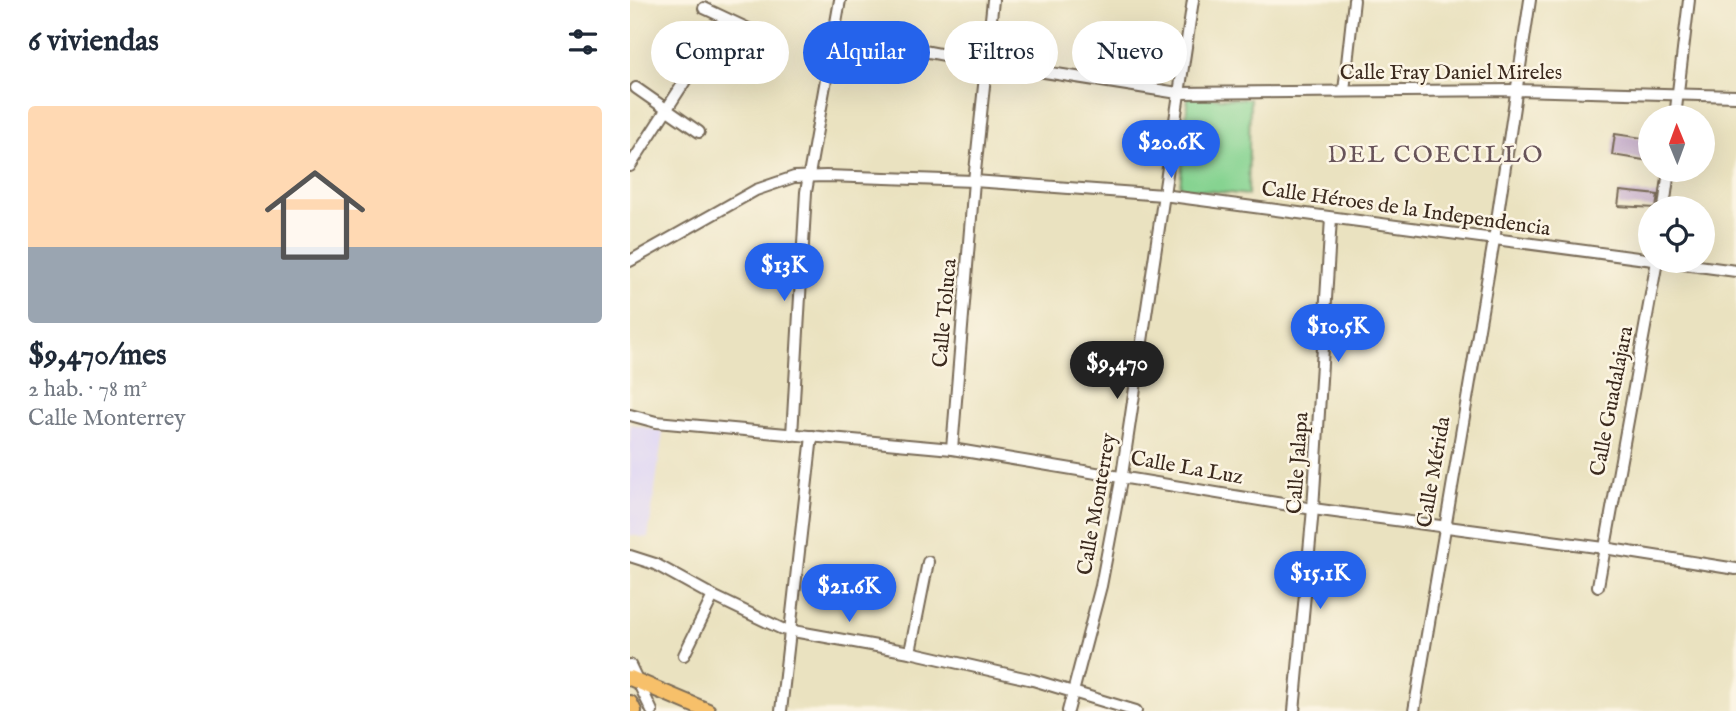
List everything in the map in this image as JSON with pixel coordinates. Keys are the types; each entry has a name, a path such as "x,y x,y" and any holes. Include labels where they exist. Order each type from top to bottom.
{"main road":[{"path":"634,680 708,711"},
{"path":"630,703 633,711"}],"street":[{"path":"836,21 840,0"},
{"name":"Calle Toluca","path":"991,21 993,0"},
{"name":"Calle Monterrey","path":"1068,711 1101,586 1122,475 1192,0"},
{"path":"1344,91 1354,0"},
{"name":"Calle Mérida","path":"1414,711 1494,240 1530,0"},
{"path":"1677,105 1689,0"},
{"path":"704,8 730,21"},
{"path":"630,166 725,19"},
{"name":"Calle Fray Daniel Mireles","path":"1058,75 1178,93 1517,90 1736,96"},
{"path":"792,435 809,176 825,84"},
{"name":"Calle Toluca","path":"952,449 985,84"},
{"path":"636,88 699,132"},
{"name":"Calle Héroes de la Independencia","path":"630,261 756,190 778,181 809,176 974,181 1163,195 1638,259"},
{"name":"Calle Jalapa","path":"1294,711 1314,509 1331,218"},
{"name":"Calle Héroes de la Independencia","path":"1715,268 1736,271"},
{"name":"Calle Guadalajara","path":"1598,586 1655,273"},
{"name":"Calle La Luz","path":"630,415 656,422 952,449 1122,475 1314,509 1604,548 1736,569"},
{"path":"781,711 812,436"},
{"path":"630,556 655,564 773,626 910,652 1073,692 1136,711"},
{"path":"910,652 928,562"},
{"path":"684,655 713,596"},
{"path":"630,665 634,680 652,711"}],"shaded area":[{"path":"630,424 663,432 648,538 630,535"}],"green space":[{"path":"1188,97 1250,99 1248,195 1180,188"}],"building":[{"path":"1615,134 1638,137 1638,159 1612,155"},
{"path":"1620,191 1658,195 1638,196 1638,207 1618,206"}],"district":[{"name":"DEL COECILLO","path":"1436,154"}]}
